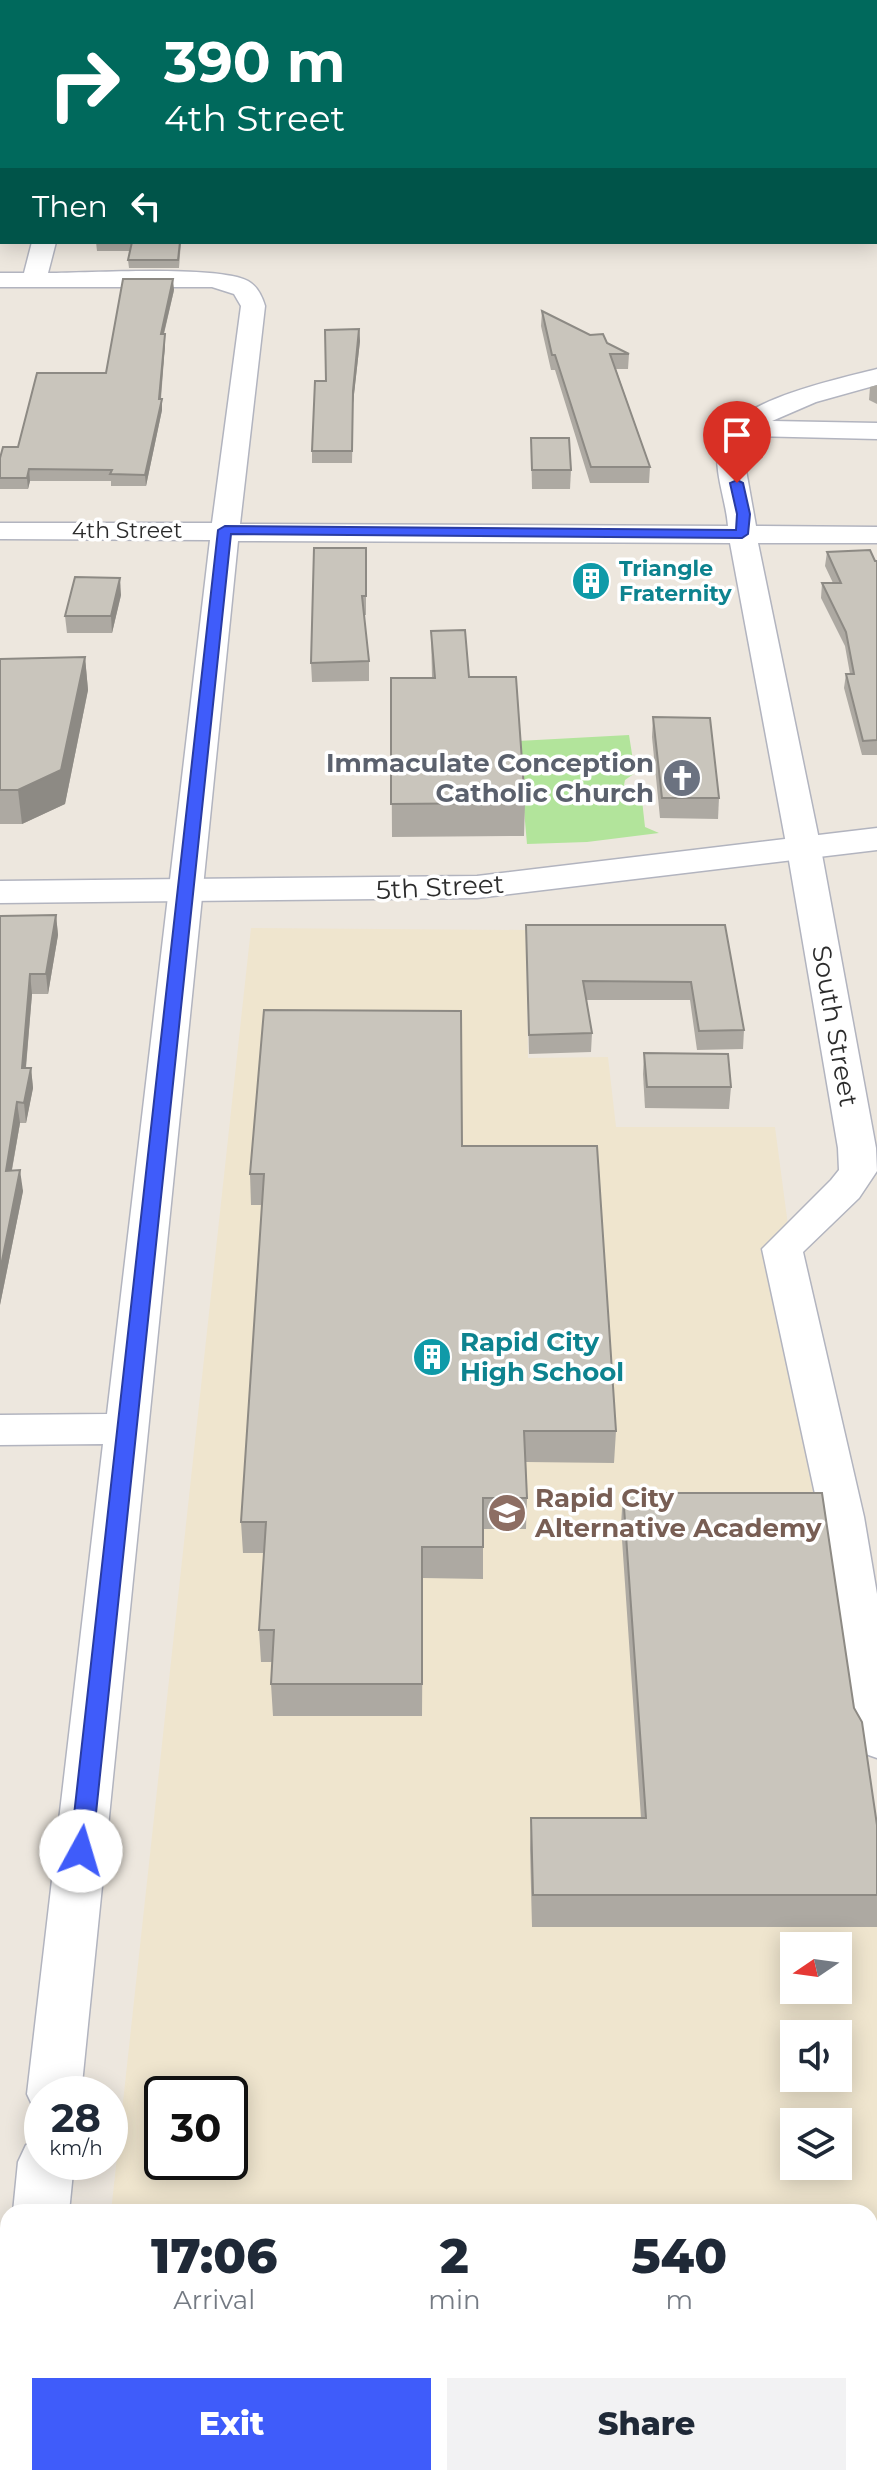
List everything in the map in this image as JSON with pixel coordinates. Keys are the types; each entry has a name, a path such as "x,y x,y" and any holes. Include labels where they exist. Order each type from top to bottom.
{"main road":[{"name":"5th Street","path":"0,892 477,887 867,843"}],"street":[{"path":"34,280 43,244"},
{"path":"0,280 197,279 235,284 247,292 253,306 225,530 56,2076"},
{"path":"740,428 778,409 877,377"},
{"path":"740,428 877,431"},
{"name":"South Street","path":"740,428 732,438 730,453 743,514 742,534 804,849 857,1148 858,1170 845,1189 782,1249 842,1517 877,1739"},
{"name":"4th Street","path":"0,531 877,535"},
{"path":"0,1430 127,1429"},
{"path":"42,2204 44,2180"}],"shaded area":[{"name":"Rapid City Alternative Academy","path":"251,928 526,930 528,1058 608,1057 616,1127 775,1127 877,1899 877,2204 112,2204 114,2180 128,2180 126,2076"}],"green space":[{"path":"629,735 635,773 625,780 624,785 642,800 645,827 659,833 587,842 527,844 518,741"}],"building":[{"path":"132,244 180,244 178,260 128,260"},
{"path":"123,279 173,279 161,334 165,334 159,399 162,399 145,475 110,474 112,470 29,469 27,478 0,478 3,447 18,447 37,373 106,373"},
{"path":"542,311 590,335 603,334 607,343 629,354 610,354 650,467 591,467 555,355 552,355"},
{"path":"359,329 353,391 352,451 312,451 315,381 326,381 325,330"},
{"path":"531,438 569,438 571,470 532,470"},
{"path":"314,548 366,548 366,596 362,596 369,661 311,663"},
{"path":"870,550 877,561 877,740 863,741 846,674 854,674 846,632 822,583 841,583 827,552"},
{"path":"75,577 120,578 111,616 65,616"},
{"path":"465,630 469,677 516,677 525,803 391,804 391,678 435,678 431,631"},
{"path":"85,657 61,770 18,790 0,790 0,659"},
{"name":"Immaculate Conception Catholic Church","path":"653,717 710,718 719,798 662,798"},
{"path":"56,915 46,974 30,974 22,1068 31,1068 24,1103 17,1102 6,1171 20,1170 0,1271 0,916"},
{"path":"526,925 725,925 744,1030 699,1031 691,982 583,981 592,1033 529,1035"},
{"name":"Rapid City High School","path":"264,1010 461,1011 462,1146 597,1146 616,1431 524,1431 527,1498 483,1498 483,1547 422,1547 422,1684 271,1684 274,1630 259,1630 266,1522 241,1522 264,1174 250,1174"},
{"path":"644,1053 728,1054 731,1087 647,1087"},
{"path":"623,1493 822,1493 854,1708 862,1722 877,1825 877,1895 533,1895 531,1818 646,1818"}],"place":[{"name":"Triangle Fraternity","path":"591,581"},
{"name":"Immaculate Conception Catholic Church","path":"682,778"},
{"name":"Rapid City High School","path":"432,1357"},
{"name":"Rapid City Alternative Academy","path":"507,1513"}],"route":[{"path":"81,1851 225,530 742,534 743,514 737,483"}]}
